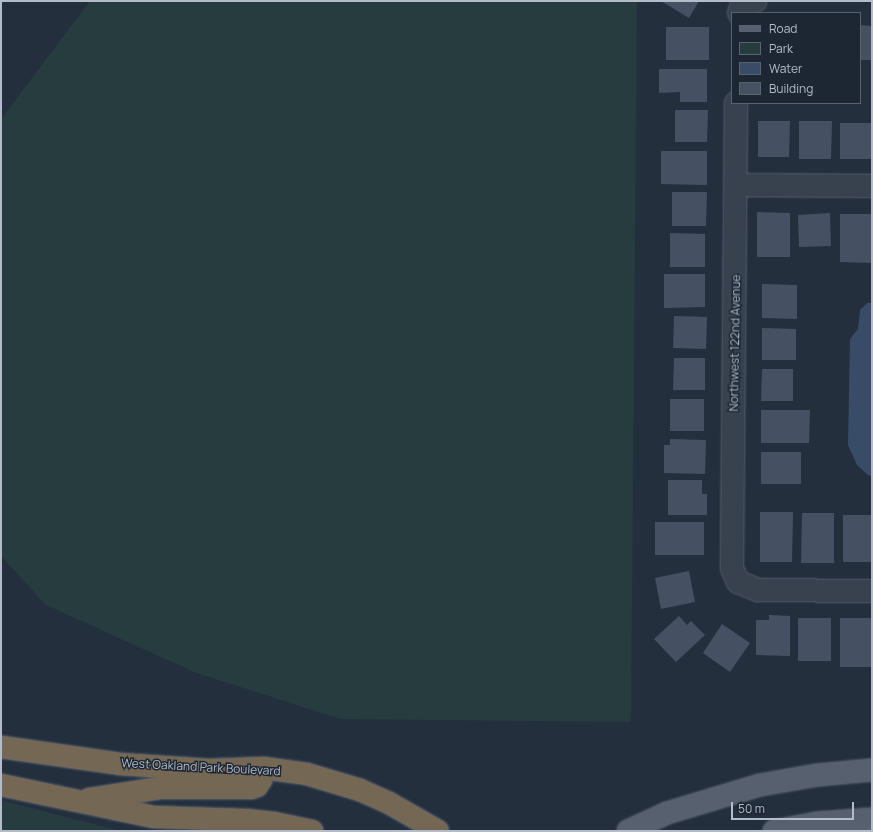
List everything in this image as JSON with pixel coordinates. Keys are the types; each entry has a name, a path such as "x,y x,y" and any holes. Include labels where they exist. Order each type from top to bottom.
{"highway":[{"path":"1,732 120,764"},
{"name":"West Oakland Park Boulevard","path":"1,747 120,764 209,770 263,768 307,774 360,790 389,803 438,831"},
{"path":"75,801 161,788 251,788 257,786 261,780 263,768"},
{"path":"1,785 154,817 246,820 287,825 312,831"}],"main road":[{"path":"628,831 667,813 760,785 818,775 872,770"},
{"path":"774,831 817,823 872,819"}],"street":[{"name":"Northwest 122nd Avenue","path":"736,104 732,568 738,582 758,590 872,591"},
{"path":"736,185 872,186"}],"green space":[{"path":"90,1 637,1 631,722 340,719 194,672 46,605 1,556 1,119"},
{"path":"1,800 85,822 121,831 1,831"}],"water":[{"path":"867,303 872,303 872,476 868,475 857,465 848,445 850,339 858,329 860,310"}],"building":[{"path":"661,1 699,1 689,18"},
{"path":"861,25 872,26 872,60 861,60"},
{"path":"666,27 709,27 709,60 666,60"},
{"path":"659,69 707,69 707,102 680,102 680,92 659,93"},
{"path":"675,110 708,110 707,142 675,142"},
{"path":"758,121 790,121 789,157 758,157"},
{"path":"799,121 832,121 831,159 799,159"},
{"path":"840,123 872,123 872,159 840,159"},
{"path":"661,151 707,151 707,185 661,184"},
{"path":"672,192 707,192 706,226 672,226"},
{"path":"757,212 790,213 790,257 757,257"},
{"path":"830,213 831,246 799,247 798,215"},
{"path":"840,214 872,214 872,263 840,262"},
{"path":"670,233 705,234 705,267 670,267"},
{"path":"664,274 705,274 705,307 664,308"},
{"path":"762,284 797,285 797,319 762,318"},
{"path":"674,316 707,317 706,349 673,348"},
{"path":"762,328 796,329 796,360 762,360"},
{"path":"674,358 705,358 705,390 673,390"},
{"path":"762,369 793,369 793,401 761,401"},
{"path":"670,399 704,399 704,431 670,431"},
{"path":"761,410 810,410 809,443 761,443"},
{"path":"670,439 706,440 705,474 664,473 664,445 670,445"},
{"path":"761,452 801,452 801,484 761,484"},
{"path":"668,480 702,480 702,494 707,494 707,515 668,515"},
{"path":"760,512 793,512 792,562 760,562"},
{"path":"802,513 834,513 834,563 801,563"},
{"path":"843,515 872,515 872,562 843,562"},
{"path":"655,522 704,522 704,555 655,555"},
{"path":"689,571 695,602 661,609 655,578"},
{"path":"769,615 790,616 790,656 756,655 756,620 769,620"},
{"path":"679,616 687,625 691,621 705,635 676,662 654,639"},
{"path":"798,618 831,618 831,661 798,661"},
{"path":"840,618 872,618 872,667 840,667"},
{"path":"722,624 750,643 730,672 703,653"}]}
